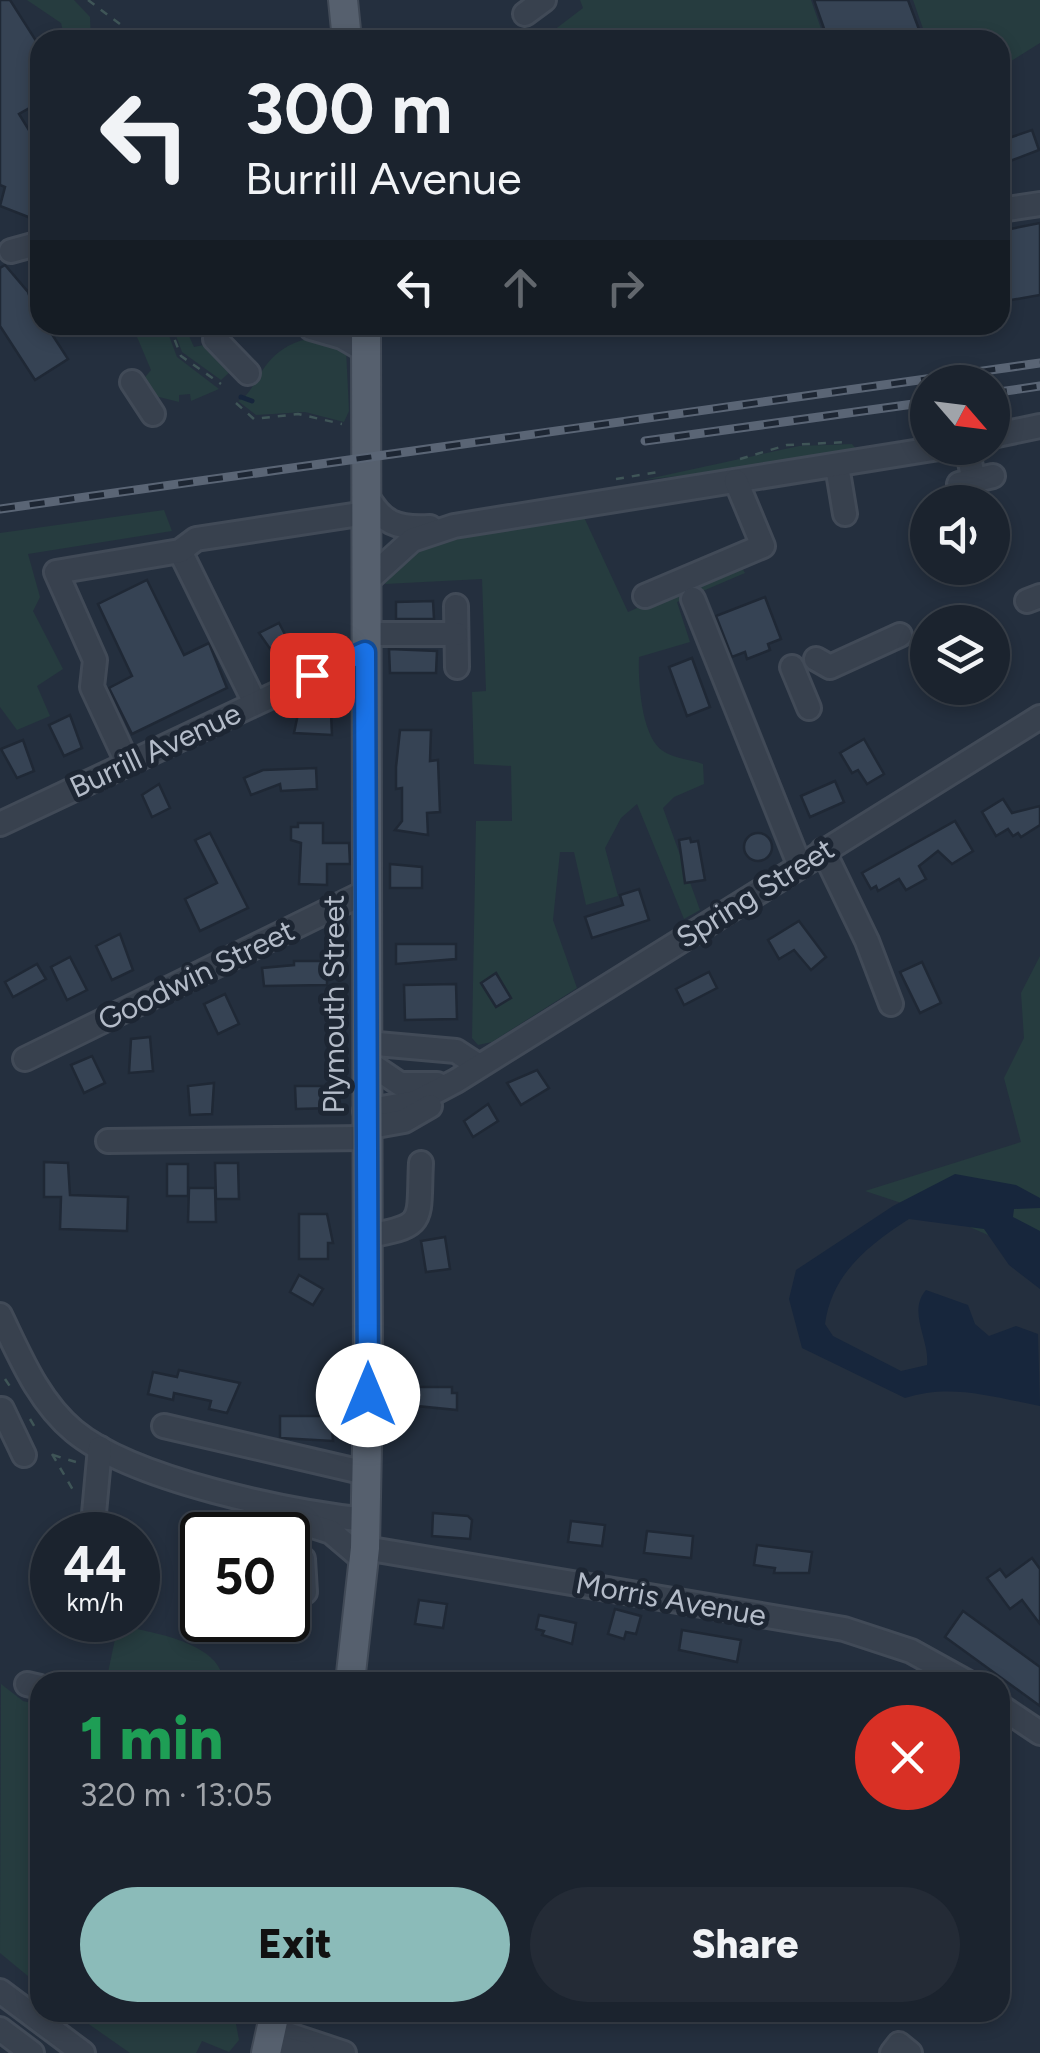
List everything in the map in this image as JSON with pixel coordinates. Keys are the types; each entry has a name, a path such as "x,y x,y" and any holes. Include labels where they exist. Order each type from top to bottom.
{"main road":[{"path":"342,2 346,30"},
{"name":"Plymouth Street","path":"351,1672 365,1543 366,1473 365,643 369,335"}],"street":[{"path":"1010,208 1040,204"},
{"path":"10,251 30,246"},
{"path":"215,338 248,373"},
{"path":"132,382 153,414"},
{"path":"1010,432 1040,426"},
{"path":"367,581 412,540 454,526 643,492 910,453"},
{"path":"971,465 975,480"},
{"path":"837,466 843,507"},
{"path":"646,596 763,546 758,519 736,481"},
{"path":"127,762 92,687 96,660 56,572 180,551 196,539 366,504 395,526 454,526"},
{"path":"180,551 255,703"},
{"path":"693,599 799,864"},
{"path":"456,606 457,666"},
{"path":"365,643 456,634"},
{"path":"816,660 830,668 900,636"},
{"name":"Burrill Avenue","path":"0,824 255,703 365,643"},
{"path":"792,667 809,708"},
{"name":"Spring Street","path":"108,1141 365,1126 469,1073 799,864 1040,718"},
{"path":"823,850 868,942 891,1004"},
{"name":"Goodwin Street","path":"25,1058 366,892"},
{"path":"456,1051 469,1073 410,1087 366,1052 456,1051"},
{"path":"367,1236 404,1231 412,1225 418,1215 421,1163"},
{"path":"0,1315 9,1356 94,1457 136,1463 208,1499 365,1543"},
{"path":"2,1409 24,1455"},
{"path":"164,1426 366,1473"},
{"path":"92,1512 94,1457"},
{"name":"Morris Avenue","path":"136,1463 210,1488 324,1515 365,1543 844,1629 910,1651 949,1672"},
{"path":"1010,1713 1040,1734"},
{"path":"0,1991 30,2014"},
{"path":"41,2022 82,2053"},
{"path":"0,2029 32,2053"},
{"path":"270,2035 304,2053"},
{"path":"270,2035 324,2042 344,2053"},
{"path":"892,2053 899,2044 910,2053"}],"path":[{"path":"88,0 128,30"},
{"path":"172,335 181,356 222,384"},
{"path":"236,404 254,419 298,414 351,425"},
{"path":"84,1512 52,1454 94,1457"}],"green space":[{"path":"27,0 74,0 90,17 91,30 63,30 61,23"},
{"path":"580,0 811,0 822,30 554,30 583,8"},
{"path":"913,0 1040,0 1040,43 1010,62 1010,30 924,30"},
{"path":"136,335 169,335 177,357 219,389 191,401 190,394 179,395 179,402 155,396 142,381 151,370"},
{"path":"176,335 189,335 194,347 208,344 231,371 221,380 182,352"},
{"path":"321,337 346,349 349,411 344,422 305,412 256,415 238,401 273,357 301,341"},
{"path":"852,444 857,450 752,468 643,480 799,446"},
{"path":"164,510 172,531 28,554 40,597 33,611 63,669 37,686 50,716 17,730 0,707 0,533"},
{"path":"582,513 628,612 739,563 745,573 677,602 690,642 639,657 642,707 650,734 663,751 703,764 704,784 674,797 663,808 700,910 684,919 637,804 621,818 605,848 618,896 586,905 574,852 560,852 553,920 577,988 492,1042 478,1045 472,1038 476,821 512,821 511,766 474,764 472,692 486,691 482,579 385,584 400,565 446,540"},
{"path":"1040,956 1040,1258 956,1221 865,1191 1021,1142 1004,1078 1024,1038 1021,993"},
{"path":"160,1635 200,1650 221,1672 108,1672 114,1642 160,1642"},
{"path":"1,1684 30,1703 30,1978 0,1953"},
{"path":"86,2022 236,2024 239,2040 229,2052 202,2041 196,2053 130,2053"}],"water":[{"path":"955,1174 1016,1185 1040,1198 1040,1208 1014,1209 1013,1217 1040,1231 1040,1289 1009,1265 984,1229 909,1219 854,1263 835,1290 825,1324 833,1336 901,1371 927,1365 919,1317 926,1290 968,1305 975,1324 989,1336 1016,1326 1038,1334 1040,1406 956,1392 905,1398 802,1348 789,1299 796,1270 893,1206"}],"building":[{"path":"0,0 10,0 30,31 30,108 19,114 30,132 30,218 0,206 5,187 0,185"},
{"path":"814,0 908,0 919,30 824,30"},
{"path":"1032,130 1039,150 1010,161 1010,138"},
{"path":"1040,223 1040,295 1010,300 1010,229"},
{"path":"5,265 28,292 30,335 52,335 68,359 35,380 0,326 0,268"},
{"path":"147,580 184,655 209,643 227,688 132,734 109,688 132,676 98,604"},
{"path":"765,597 781,639 768,644 770,650 747,659 745,652 732,657 716,616"},
{"path":"433,601 434,619 396,619 396,602"},
{"path":"279,623 290,644 273,653 259,633"},
{"path":"389,649 437,651 436,673 390,673"},
{"path":"692,658 710,707 687,716 669,667"},
{"path":"331,713 332,735 294,733 298,714"},
{"path":"70,715 82,748 64,756 49,725"},
{"path":"400,730 431,730 430,761 438,760 440,812 427,813 428,835 395,830 402,821 402,788 396,789"},
{"path":"864,739 884,774 867,784 858,770 852,773 840,753"},
{"path":"23,740 34,771 17,778 1,749"},
{"path":"316,768 317,789 281,791 280,784 251,795 244,778 263,770"},
{"path":"835,781 844,802 810,817 801,796"},
{"path":"159,784 170,808 152,817 142,795"},
{"path":"1003,799 1012,813 1040,806 1040,825 1021,837 1018,833 1013,836 1008,829 996,836 982,812"},
{"path":"955,821 973,851 952,864 938,851 919,866 926,879 906,890 899,879 878,891 876,886 871,889 862,873"},
{"path":"298,823 323,823 323,843 349,843 350,864 327,864 327,885 299,884 301,843 291,840 291,827 298,827"},
{"path":"210,833 248,908 200,931 185,899 217,883 195,840"},
{"path":"758,833 768,837 772,847 768,857 758,861 748,857 744,847 748,837"},
{"path":"690,838 691,842 698,841 705,880 685,883 679,840"},
{"path":"390,864 422,867 422,888 390,888"},
{"path":"639,889 649,920 592,938 585,917 623,905 620,895"},
{"path":"799,921 826,957 811,970 794,950 779,959 768,940"},
{"path":"120,934 133,970 112,980 96,946"},
{"path":"396,944 456,944 456,959 396,964"},
{"path":"70,957 87,990 67,1000 51,967"},
{"path":"294,961 327,961 327,985 264,986 262,968 294,965"},
{"path":"922,962 941,1003 920,1013 900,972"},
{"path":"37,964 46,979 13,997 5,982"},
{"path":"709,972 717,988 684,1005 676,989"},
{"path":"496,973 511,998 496,1007 481,983"},
{"path":"456,984 457,1019 405,1020 404,985"},
{"path":"225,994 239,1024 218,1034 204,1004"},
{"path":"150,1037 153,1071 129,1073 131,1039"},
{"path":"92,1056 105,1083 84,1093 71,1065"},
{"path":"537,1070 549,1088 521,1105 507,1083"},
{"path":"214,1083 212,1114 190,1115 188,1086"},
{"path":"295,1086 332,1086 332,1108 296,1109"},
{"path":"488,1104 498,1121 473,1137 464,1121"},
{"path":"44,1162 68,1163 70,1195 128,1197 127,1231 60,1229 61,1197 44,1197"},
{"path":"215,1163 238,1163 239,1199 216,1199"},
{"path":"167,1164 188,1164 188,1196 167,1196"},
{"path":"189,1188 215,1188 216,1222 188,1222"},
{"path":"299,1214 327,1214 333,1243 328,1243 328,1259 299,1259"},
{"path":"445,1237 450,1269 426,1272 421,1241"},
{"path":"299,1275 323,1289 313,1305 290,1292"},
{"path":"179,1370 240,1383 227,1413 209,1409 211,1401 174,1393 173,1400 148,1394 153,1372 177,1377"},
{"path":"417,1387 452,1387 452,1393 457,1393 457,1410 417,1406"},
{"path":"280,1416 331,1416 333,1441 280,1438"},
{"path":"433,1513 468,1516 472,1520 470,1539 432,1536"},
{"path":"571,1521 605,1525 602,1546 568,1542"},
{"path":"647,1531 693,1536 691,1558 644,1553"},
{"path":"757,1545 812,1552 809,1573 774,1573 775,1568 754,1565"},
{"path":"1032,1558 1040,1569 1040,1624 1022,1600 1010,1609 987,1578 1000,1569 1006,1577"},
{"path":"419,1600 447,1604 443,1628 415,1624"},
{"path":"615,1609 641,1616 636,1634 626,1632 624,1639 608,1634"},
{"path":"963,1611 1040,1667 1040,1706 1010,1684 1010,1672 993,1672 945,1637"},
{"path":"539,1615 576,1623 572,1644 542,1635 544,1631 536,1629"},
{"path":"682,1630 741,1640 737,1662 679,1650"}],"waterway":[{"path":"241,397 252,401"}],"railway":[{"path":"0,509 1040,363"},
{"path":"1010,390 1040,386"},
{"path":"645,441 910,404"}],"route":[{"path":"312,675 365,652 368,1395"}]}
